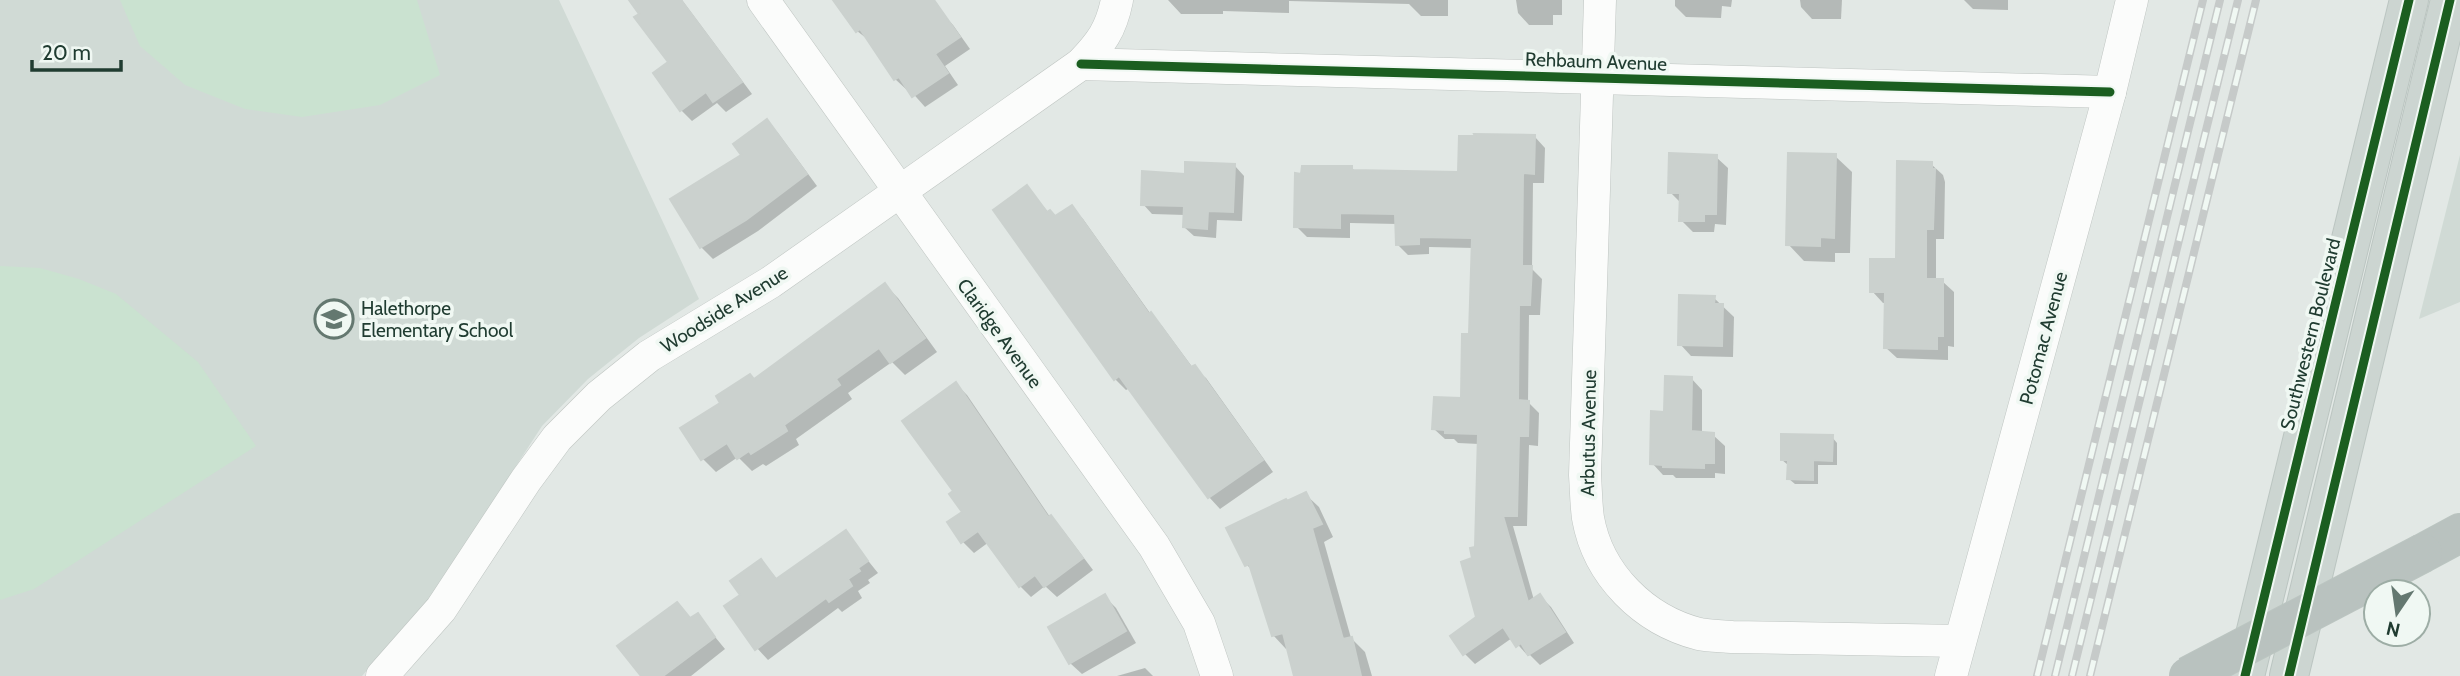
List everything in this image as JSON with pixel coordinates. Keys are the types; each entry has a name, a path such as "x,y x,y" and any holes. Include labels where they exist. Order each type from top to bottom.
{"highway":[{"path":"2188,676 2460,533"}],"main road":[{"name":"Southwestern Boulevard","path":"2245,676 2409,0"},
{"path":"2289,676 2450,0"}],"street":[{"name":"Claridge Avenue","path":"763,0 1154,546 1199,623 1217,676"},
{"name":"Woodside Avenue","path":"382,676 441,609 557,438 599,396 649,356 771,282 1081,64 1102,43 1114,16 1117,0"},
{"name":"Arbutus Avenue","path":"1600,0 1585,475 1588,520 1601,554 1621,588 1644,609 1672,624 1700,634 1731,637 1960,641"},
{"name":"Potomac Avenue","path":"1951,676 2132,0"},
{"name":"Rehbaum Avenue","path":"1081,64 2109,92"}],"shaded area":[{"name":"Halethorpe Elementary School","path":"0,0 559,0 699,299 639,338 588,379 542,426 429,600 362,676 0,676"},
{"path":"2460,155 2460,302 2419,319"}],"green space":[{"path":"120,0 417,0 440,75 380,105 302,117 245,109 185,85 140,46"},
{"path":"0,266 40,268 79,279 116,294 198,362 256,446 34,589 0,600"}],"building":[{"path":"629,0 681,0 742,82 713,102 706,92 680,111 653,73 668,62 634,17 639,14"},
{"path":"833,0 934,0 960,37 935,54 948,73 912,97 899,77 894,80 860,29 856,32"},
{"path":"767,119 807,174 746,220 700,248 670,199 741,155 733,144"},
{"path":"1474,134 1535,135 1534,174 1523,173 1522,266 1532,266 1530,305 1519,305 1518,400 1529,401 1528,436 1519,436 1517,516 1503,516 1528,602 1540,594 1565,632 1528,655 1521,643 1516,647 1503,627 1463,655 1450,636 1476,617 1461,562 1472,558 1470,548 1475,547 1478,434 1445,433 1445,430 1432,429 1434,397 1461,398 1462,334 1469,334 1472,238 1419,237 1419,244 1396,245 1395,214 1340,213 1340,228 1294,227 1295,173 1301,174 1302,166 1458,172 1459,136 1475,136"},
{"path":"1669,153 1717,155 1716,214 1704,214 1704,221 1679,221 1680,193 1668,193"},
{"path":"1788,153 1836,154 1834,238 1820,237 1820,246 1786,245"},
{"path":"1897,161 1932,162 1932,169 1935,169 1933,229 1926,229 1926,279 1943,279 1943,336 1937,336 1937,349 1884,348 1885,292 1870,292 1870,259 1896,259"},
{"path":"1185,162 1235,164 1233,212 1208,211 1207,229 1183,227 1184,206 1141,205 1142,171 1185,174"},
{"path":"1027,185 1047,212 1050,210 1055,216 1072,205 1149,314 1151,312 1191,367 1195,365 1263,460 1208,498 1119,376 1114,380 993,210"},
{"path":"885,283 925,338 890,363 879,348 836,379 840,385 784,425 787,431 751,454 749,451 737,459 727,443 701,460 680,428 720,403 716,396 750,374 754,379"},
{"path":"1679,295 1715,296 1714,304 1723,304 1722,346 1678,345"},
{"path":"1665,376 1692,377 1691,431 1714,433 1714,463 1704,463 1704,468 1650,464 1651,411 1664,412"},
{"path":"956,382 1048,517 1051,515 1083,558 1044,587 1035,575 1019,587 978,531 961,543 947,522 962,512 949,494 953,491 902,421"},
{"path":"1781,434 1833,435 1832,461 1813,460 1813,480 1787,479 1788,460 1781,460"},
{"path":"1306,492 1322,524 1312,528 1343,639 1352,637 1361,676 1294,676 1283,633 1272,636 1249,564 1245,566 1226,528"},
{"path":"846,530 868,561 848,579 852,586 829,602 826,598 755,650 724,606 740,595 730,581 761,559 776,579"},
{"path":"1105,594 1126,631 1069,664 1048,627"},
{"path":"677,602 690,618 698,613 715,637 663,676 641,676 617,646"}],"railway":[{"path":"2037,676 2203,0"},
{"path":"2055,676 2220,0"},
{"path":"2072,676 2238,0"},
{"path":"2090,676 2256,0"}],"cycle path":[{"path":"2245,676 2409,0"},
{"path":"2289,676 2450,0"},
{"path":"1081,64 2110,92"}],"place":[{"name":"Halethorpe Elementary School","path":"334,319"}]}
